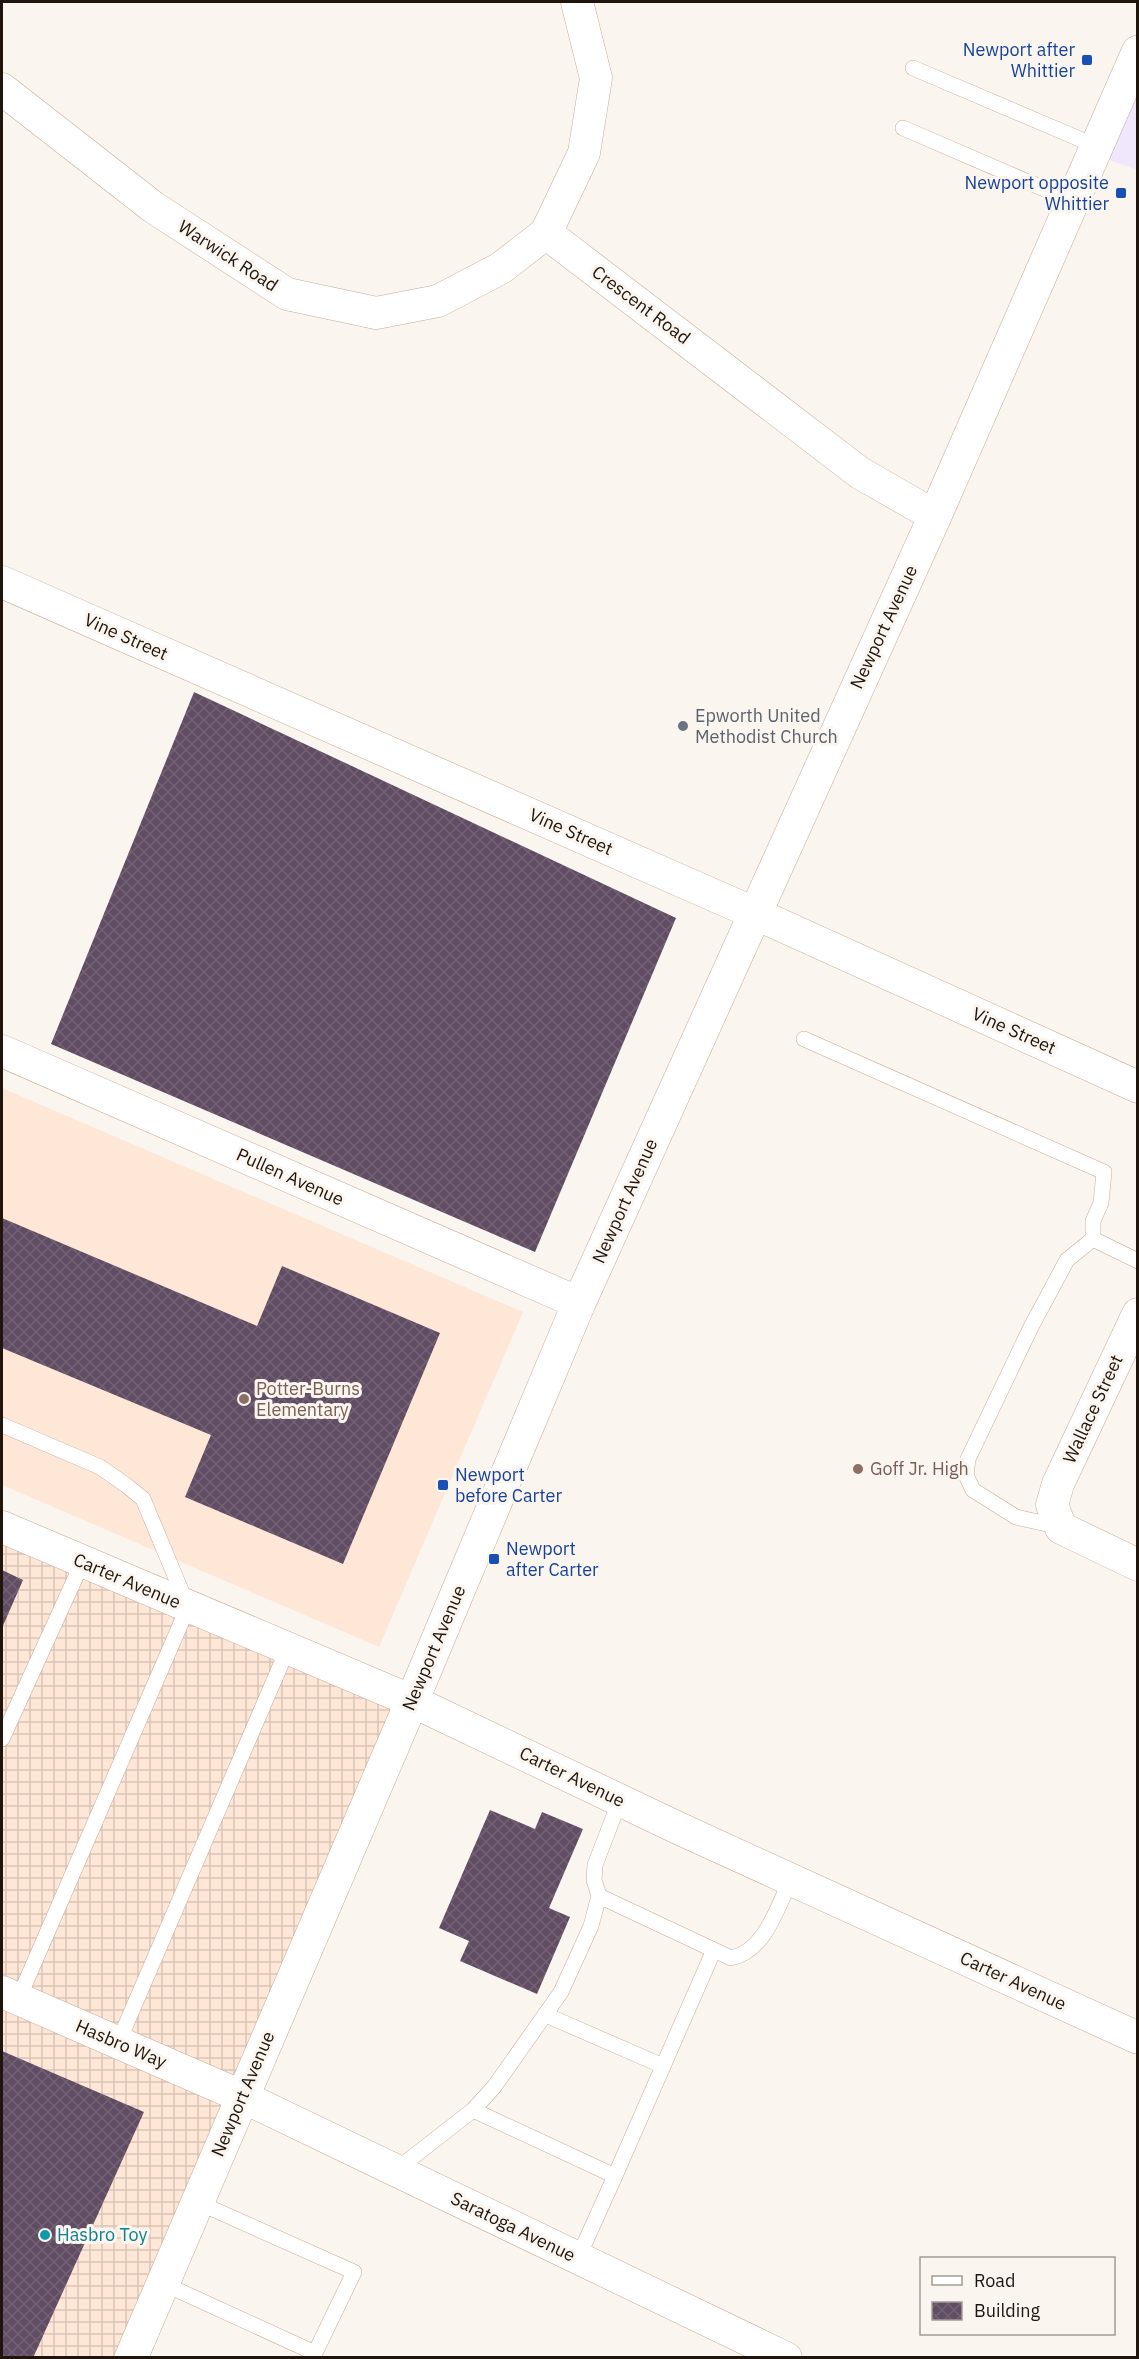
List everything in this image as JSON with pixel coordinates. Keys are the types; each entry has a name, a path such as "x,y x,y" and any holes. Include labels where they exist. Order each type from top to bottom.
{"main road":[{"name":"Newport Avenue","path":"131,2358 241,2096 412,1701 579,1303 935,516 1096,146 1130,87 1137,52"}],"street":[{"path":"546,233 584,153 596,78 577,2"},
{"name":"Warwick Road","path":"2,89 153,207 287,294 376,313 438,301 501,268 546,233"},
{"name":"Crescent Road","path":"546,233 860,473 935,516"},
{"name":"Vine Street","path":"2,582 754,913 1137,1087"},
{"name":"Pullen Avenue","path":"2,1051 579,1303"},
{"name":"Wallace Street","path":"1056,1516 1058,1484 1137,1314"},
{"path":"1056,1516 1137,1565"},
{"name":"Carter Avenue","path":"2,1527 412,1701 620,1800 1137,2038"},
{"name":"Hasbro Way","path":"10,1996 241,2096"},
{"name":"Saratoga Avenue","path":"241,2096 786,2358"}],"lane":[{"path":"913,68 1096,146"},
{"path":"903,128 1072,201"},
{"path":"804,1040 1104,1173 1101,1203 1093,1221 1093,1239"},
{"path":"1093,1239 1137,1261"},
{"path":"1056,1516 1016,1516 973,1490 966,1475 968,1459 1031,1327 1067,1260 1093,1239"},
{"path":"2,1425 100,1467 143,1499 188,1607 10,1996"},
{"path":"2,1739 83,1561"},
{"path":"118,2043 288,1648"},
{"path":"396,2170 473,2110 494,2087 561,1992 591,1926 599,1896 594,1880 595,1865 620,1800"},
{"path":"599,1896 713,1952 731,1958 743,1956 752,1950 761,1939 791,1879"},
{"path":"578,2258 713,1952"},
{"path":"546,2014 663,2066"},
{"path":"473,2110 615,2176"},
{"path":"162,2283 316,2355 354,2272 197,2202"}],"shaded area":[{"path":"1137,33 1137,170 1092,154 1088,143"},
{"name":"Potter-Burns Elementary","path":"2,1088 523,1312 379,1647 2,1485"},
{"path":"2,1515 412,1697 125,2357 2,2357"}],"building":[{"path":"194,692 676,918 535,1252 51,1044"},
{"name":"Potter-Burns Elementary","path":"2,1218 257,1326 282,1266 440,1333 343,1564 185,1497 211,1435 2,1348"},
{"path":"2,1570 23,1580 2,1628"},
{"path":"490,1810 535,1829 542,1812 583,1829 549,1908 570,1917 537,1994 460,1961 469,1941 439,1928"},
{"name":"Hasbro Toy","path":"2,2051 144,2112 33,2358 2,2358"}],"place":[{"name":"Newport after Whittier","path":"1087,60"},
{"name":"Newport opposite Whittier","path":"1121,193"},
{"name":"Epworth United Methodist Church","path":"683,726"},
{"name":"Potter-Burns Elementary","path":"244,1399"},
{"name":"Goff Jr. High","path":"858,1469"},
{"name":"Newport before Carter","path":"443,1485"},
{"name":"Newport after Carter","path":"494,1559"},
{"name":"Hasbro Toy","path":"45,2235"}]}
